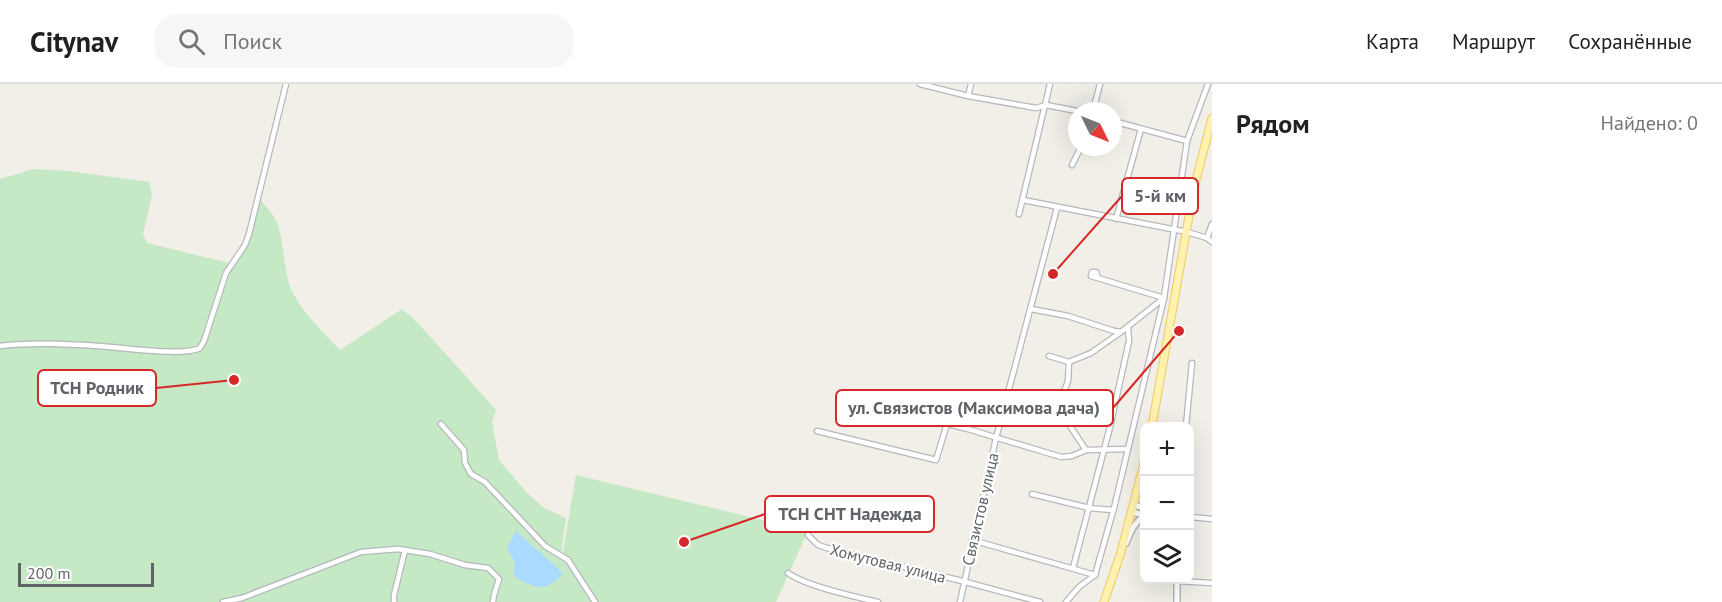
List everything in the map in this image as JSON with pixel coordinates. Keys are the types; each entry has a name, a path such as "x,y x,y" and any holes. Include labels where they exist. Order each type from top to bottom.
{"main road":[{"path":"1153,422 1194,188 1212,118"},
{"path":"1104,602 1121,552 1141,476"}],"street":[{"path":"0,346 14,344 98,346 184,352 200,348 226,273 245,245 249,234 286,84"},
{"path":"920,84 968,96 1036,108 1046,105 1068,109"},
{"path":"968,96 971,84"},
{"path":"1019,214 1050,84"},
{"path":"1095,102 1100,84"},
{"path":"1066,602 1079,587 1095,575 1113,510 1164,298 1187,141 1206,86"},
{"path":"1122,124 1187,141"},
{"path":"1116,219 1141,129"},
{"path":"1072,165 1076,156"},
{"path":"1023,200 1187,232 1210,240 1212,224"},
{"name":"Связистов улица","path":"960,602 996,438 1058,208"},
{"path":"1098,278 1164,298"},
{"path":"1049,356 1069,363 1091,353 1128,328 1164,298"},
{"path":"1031,309 1068,316 1114,332 1121,332"},
{"path":"1073,568 1129,341 1128,328"},
{"path":"1058,408 1068,381 1069,363"},
{"path":"1186,422 1192,363"},
{"path":"840,397 947,424 1061,457 1086,450 1128,449"},
{"path":"1008,397 1058,408 1086,450"},
{"path":"441,424 464,450 465,463 471,474 492,489 545,546 568,560 596,602"},
{"path":"817,431 936,460 947,424"},
{"path":"1032,494 1089,508 1113,510"},
{"path":"1133,508 1140,508"},
{"path":"1133,508 1140,513"},
{"path":"1194,517 1212,519"},
{"path":"1121,552 1140,519"},
{"name":"Хомутовая улица","path":"808,535 818,545 827,548 1040,602"},
{"path":"972,540 1095,575"},
{"path":"223,602 242,598 361,552 405,550 488,568 499,579 493,602"},
{"path":"394,602 393,595 405,550"},
{"path":"788,573 794,578 825,588 878,602"},
{"path":"1194,581 1212,583"},
{"path":"1177,584 1177,602"}],"green space":[{"path":"33,169 68,171 149,182 152,195 143,234 147,243 233,264 249,238 259,198 278,225 287,278 293,293 309,316 340,350 402,309 417,322 496,410 492,422 499,460 527,493 544,508 566,518 561,553 594,602 0,602 0,179"},
{"path":"576,475 808,531 776,602 597,602 563,552"}],"water":[{"path":"516,531 563,573 557,580 539,587 513,575 515,563 507,548"}],"place":[{"name":"5-й км","path":"1053,274"},
{"name":"ул. Связистов (Максимова дача)","path":"1179,331"},
{"name":"ТСН Родник","path":"234,380"},
{"name":"ТСН СНТ Надежда","path":"684,542"}]}
